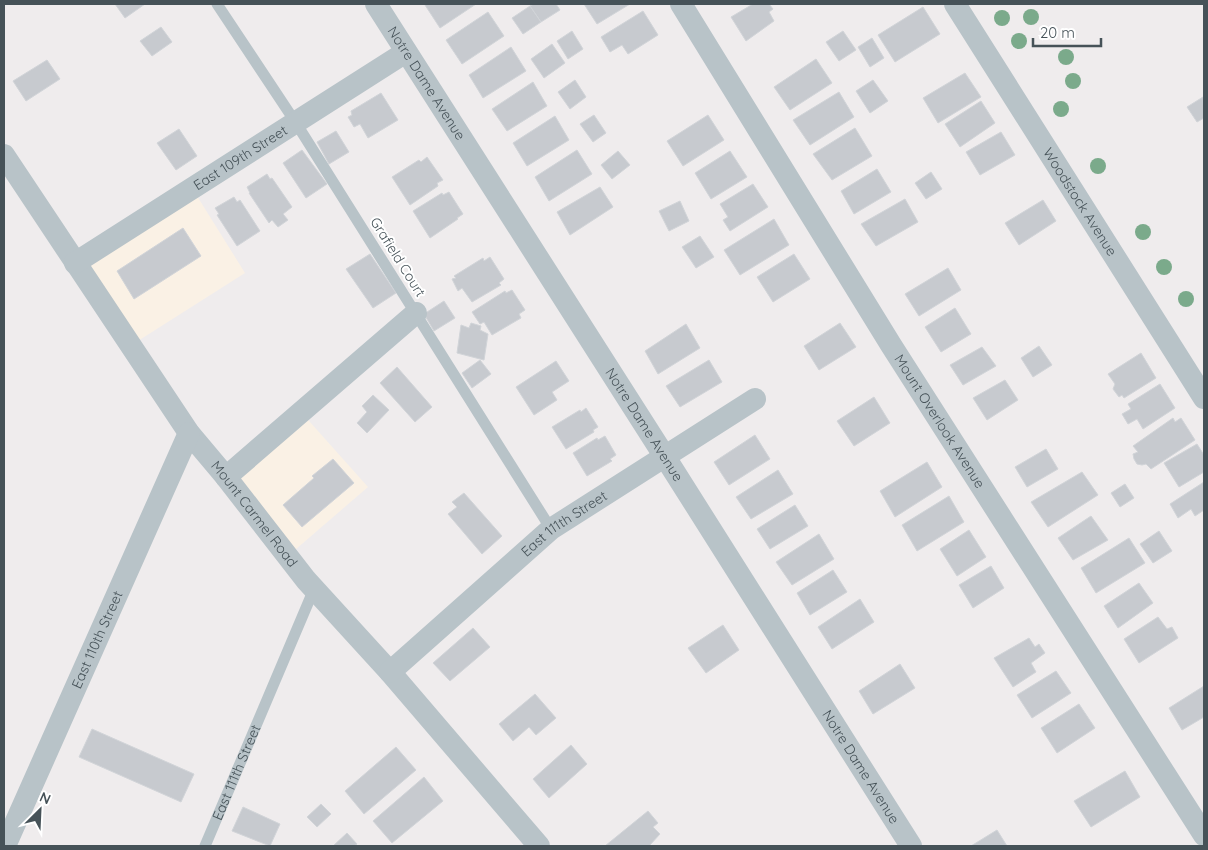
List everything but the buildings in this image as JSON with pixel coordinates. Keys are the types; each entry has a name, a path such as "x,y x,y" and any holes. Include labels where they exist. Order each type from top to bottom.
{"street":[{"name":"Notre Dame Avenue","path":"376,4 666,457 911,846"},
{"name":"Mount Overlook Avenue","path":"681,4 896,353 1204,835"},
{"name":"Woodstock Avenue","path":"955,4 1204,398"},
{"name":"East 109th Street","path":"75,262 406,52"},
{"name":"Mount Carmel Road","path":"4,155 189,433 314,589 390,672 539,846"},
{"path":"226,477 416,314"},
{"name":"East 111th Street","path":"390,672 551,529 755,399"},
{"name":"East 110th Street","path":"6,846 189,433"}],"lane":[{"name":"Grafield Court","path":"217,4 296,122 551,529"},
{"name":"East 111th Street","path":"205,846 314,589"}],"shaded area":[{"path":"192,188 245,273 130,346 75,263"},
{"path":"301,412 368,487 288,556 226,477"}]}
